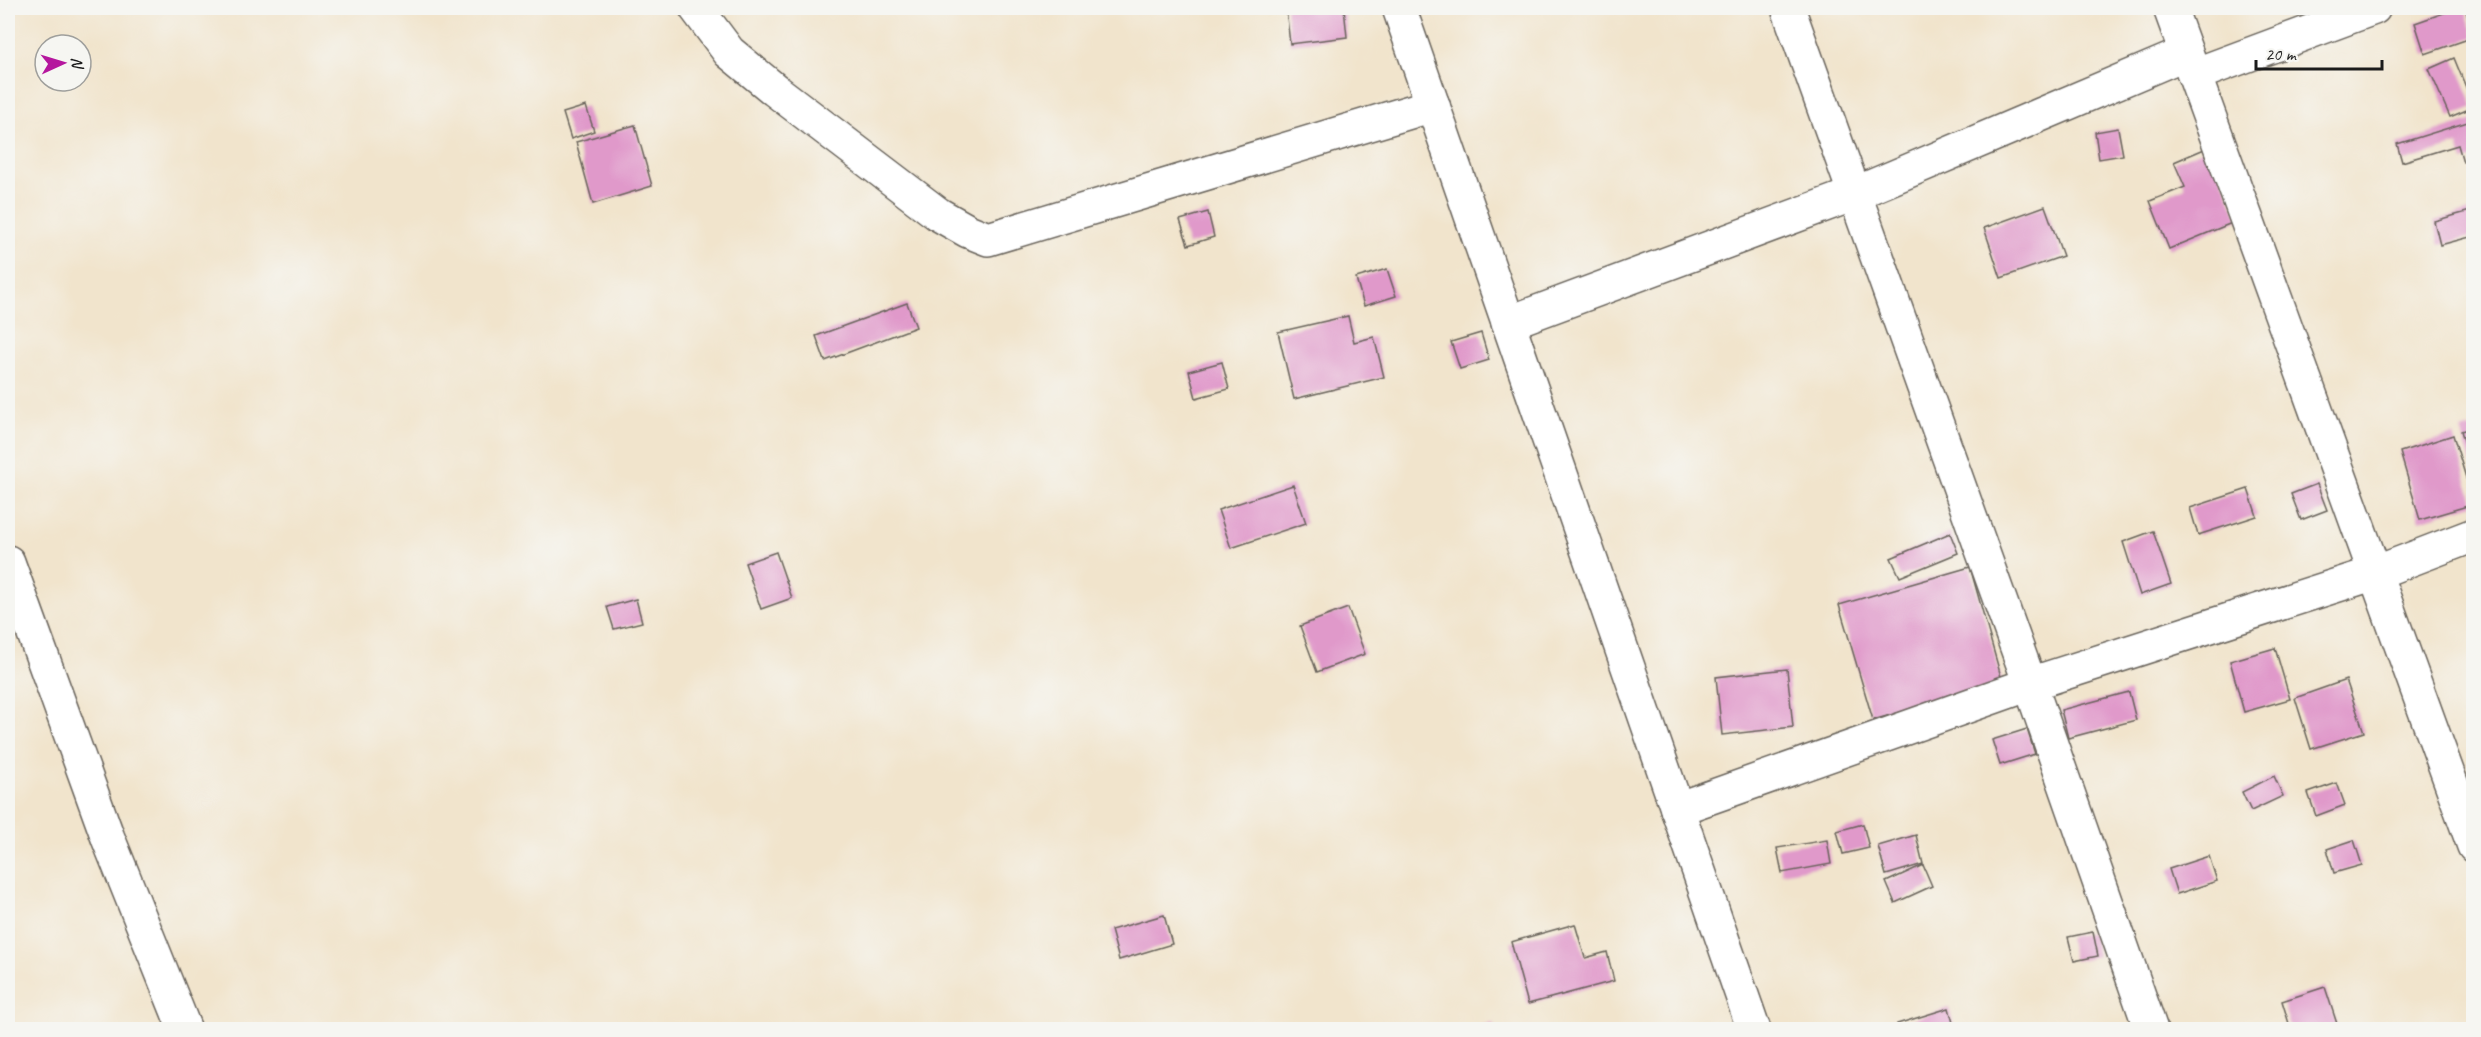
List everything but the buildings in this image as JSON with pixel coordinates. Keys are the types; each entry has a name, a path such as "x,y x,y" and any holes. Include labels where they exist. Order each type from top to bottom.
{"street":[{"path":"696,8 729,52 775,90 938,214 988,239 1433,105"},
{"path":"1399,8 1754,1029"},
{"path":"1788,8 2151,1029"},
{"path":"2170,8 2474,846"},
{"path":"1508,323 1854,194 2190,64 2374,8"},
{"path":"1677,809 2030,684 2375,573 2474,535"},
{"path":"8,562 108,838 185,1029"}]}
